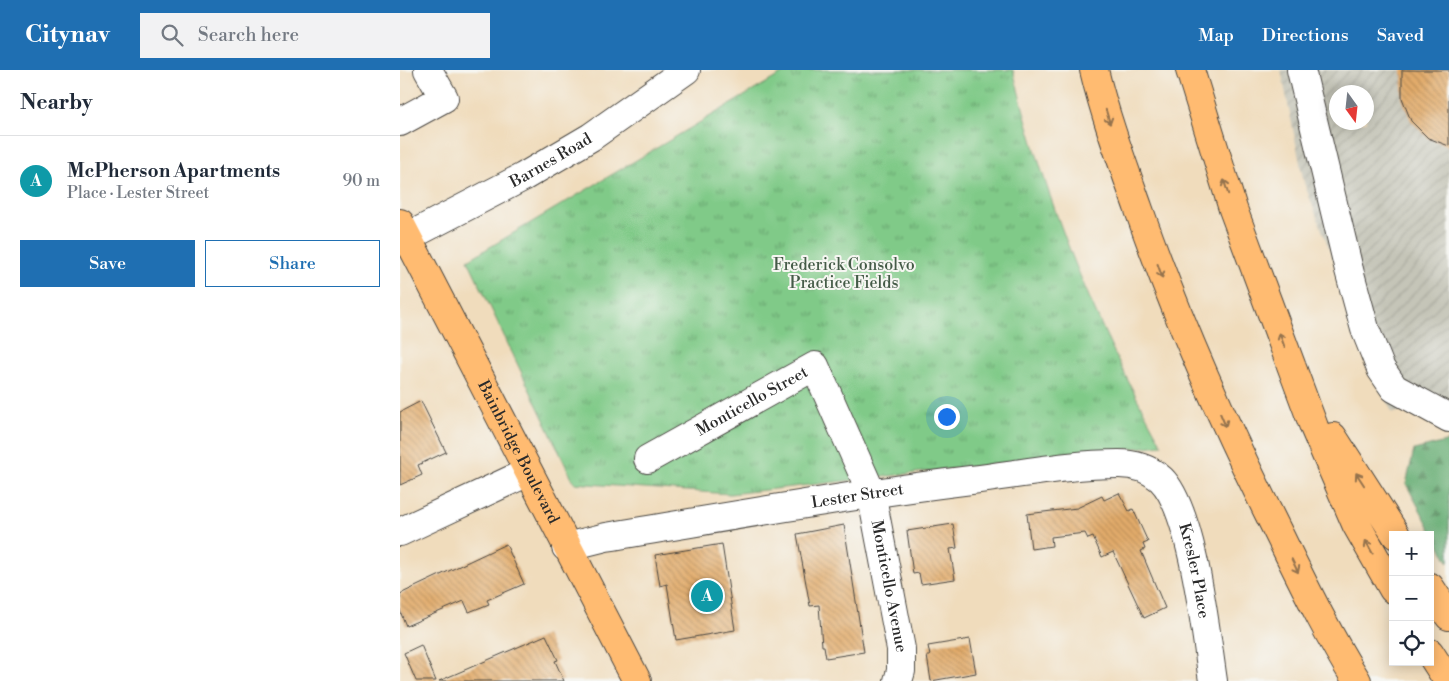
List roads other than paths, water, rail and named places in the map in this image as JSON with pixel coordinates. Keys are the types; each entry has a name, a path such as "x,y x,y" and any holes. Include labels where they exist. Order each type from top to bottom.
{"main road":[{"path":"1094,70 1149,239 1201,371 1230,435 1321,618 1357,681"},
{"path":"1190,70 1233,210 1314,427 1356,524 1389,582"},
{"name":"Bainbridge Boulevard","path":"403,234 637,681"},
{"path":"1299,386 1393,531"},
{"path":"1434,593 1449,616"},
{"path":"1434,659 1448,681"}],"street":[{"path":"400,122 444,98 428,70"},
{"name":"Barnes Road","path":"403,234 523,177 591,137 686,70"},
{"path":"1301,70 1349,270 1365,329 1381,369 1394,388 1449,418"},
{"name":"Monticello Street","path":"648,460 815,366 871,492"},
{"name":"Lester Street","path":"566,547 606,537 871,492 1120,464 1140,466 1151,472"},
{"path":"400,532 528,472"},
{"name":"Kresler Place","path":"1151,472 1160,478 1171,490 1178,505 1193,560 1213,681"},
{"name":"Monticello Avenue","path":"871,492 901,649 901,671 898,681"}],"place":[{"name":"McPherson Apartments","path":"707,596"}],"park label":[{"name":"Frederick Consolvo Practice Fields","path":"844,274"}]}
